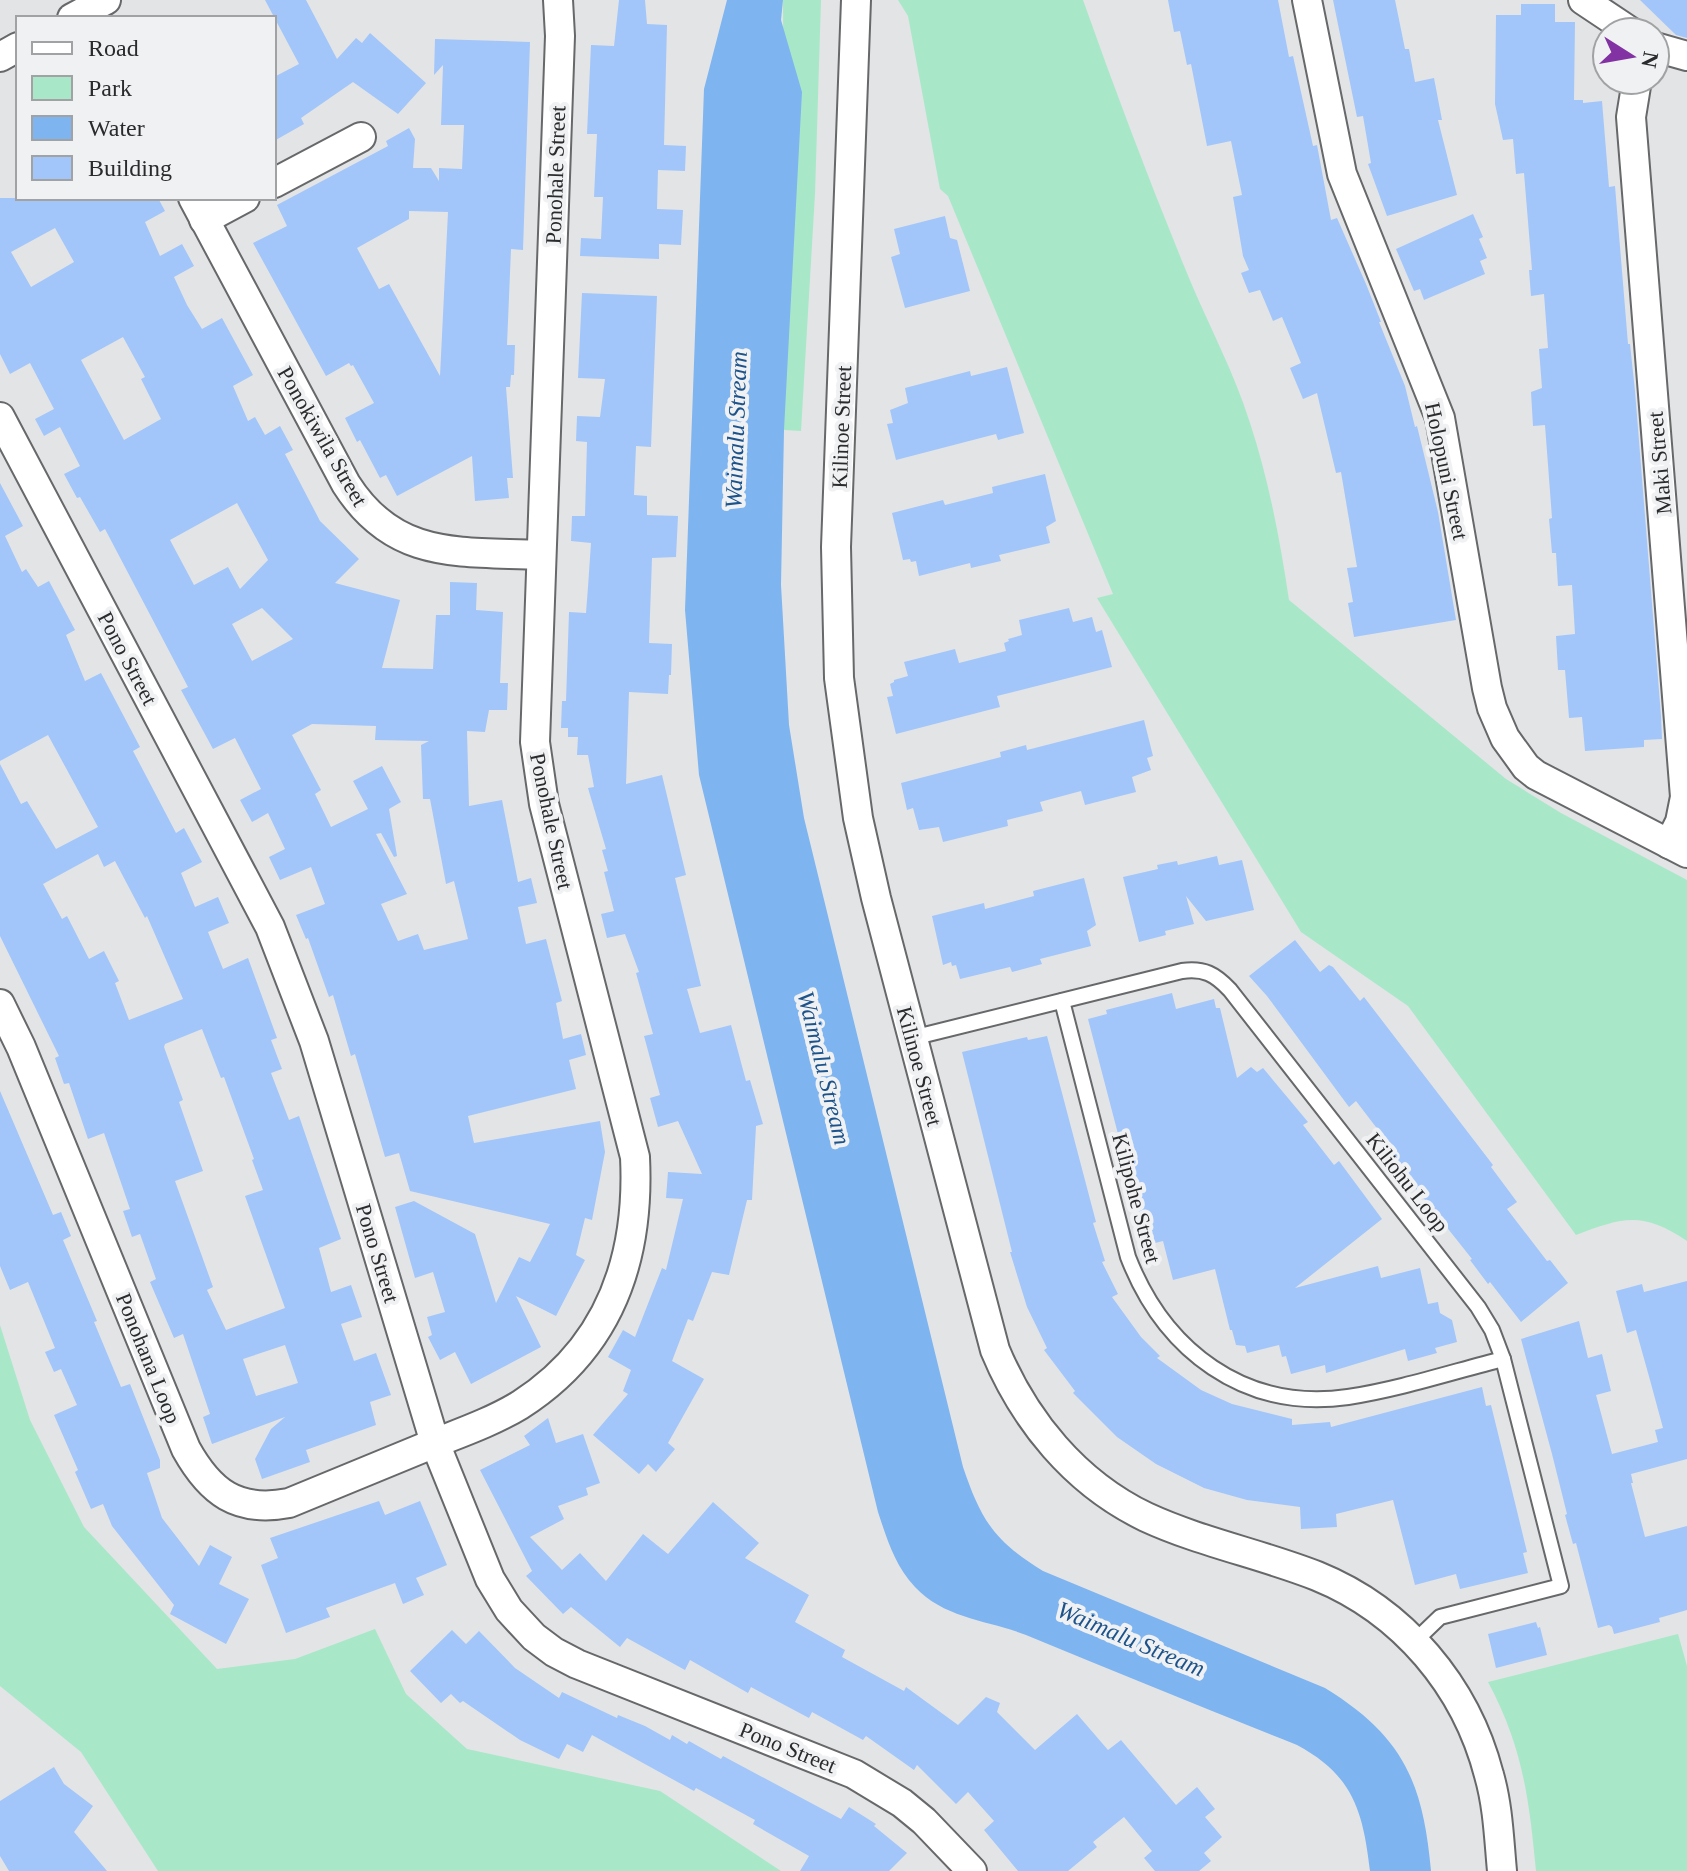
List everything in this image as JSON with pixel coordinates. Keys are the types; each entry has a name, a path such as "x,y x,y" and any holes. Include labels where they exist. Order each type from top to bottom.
{"street":[{"name":"Ponohale Street","path":"435,1443 521,1404 570,1362 610,1307 625,1267 636,1214 635,1157 626,1116 537,771 535,708 560,36 558,0"},
{"name":"Kilinoe Street","path":"856,0 836,547 838,662 844,730 858,818 912,1038 995,1350 1006,1377 1036,1425 1076,1468 1118,1501 1171,1527 1340,1586 1375,1608 1415,1641 1456,1694 1482,1750 1495,1805 1502,1871"},
{"name":"Holopuni Street","path":"1307,0 1342,174 1440,418 1487,688 1498,723 1513,751 1536,775 1678,849"},
{"path":"1583,0 1607,16"},
{"name":"Maki Street","path":"1634,96 1631,117 1685,797 1678,849"},
{"path":"276,182 361,137"},
{"path":"199,209 237,200"},
{"name":"Ponokiwila Street","path":"199,209 346,484 368,514 395,534 428,547 541,555"},
{"name":"Pono Street","path":"0,417 246,878 276,942 314,1041 435,1443 490,1579 509,1610 534,1637 577,1664 854,1774 902,1803 924,1821 972,1871"},
{"name":"Ponohana Loop","path":"0,1004 21,1047 186,1449 208,1483 230,1499 276,1506 435,1443"}],"lane":[{"name":"Kiliohu Loop","path":"912,1038 1182,971 1203,970 1221,980 1478,1307 1492,1330 1503,1359 1561,1586 1440,1617 1415,1641"},
{"name":"Kilipohe Street","path":"1062,1001 1128,1257 1138,1284 1167,1328 1205,1363 1229,1378 1257,1389 1324,1399 1371,1392 1503,1359"}],"green space":[{"path":"783,0 821,0 815,194 801,431 784,430"},
{"path":"898,0 1083,0 1161,209 1244,404 1268,489 1289,600 1506,779 1561,813 1687,880 1687,1241 1658,1225 1633,1220 1607,1224 1576,1235 1408,1006 1301,932 1097,598 1113,594 948,196 940,189 908,16"},
{"path":"0,1325 30,1420 84,1527 217,1669 295,1659 375,1629 406,1694 467,1749 660,1791 781,1871 158,1871 81,1752 0,1686"},
{"path":"1678,1634 1687,1666 1687,1871 1536,1871 1517,1751 1488,1682"}],"water":[{"name":"Waimalu Stream","path":"727,0 783,0 781,20 802,92 784,430 781,585 789,725 804,818 963,1467 991,1528 1012,1550 1043,1571 1325,1688 1373,1724 1391,1744 1415,1787 1431,1871 1370,1871 1364,1830 1352,1797 1331,1769 1297,1745 1026,1635 940,1606 908,1579 888,1542 878,1512 699,775 685,610 704,89"}],"building":[{"path":"265,0 306,0 337,59 356,38 362,43 370,33 426,83 398,114 353,82 301,118 304,124 276,140 276,76 299,64"},
{"path":"619,0 645,0 647,24 667,25 664,145 686,146 685,171 658,170 657,209 683,210 681,245 659,244 659,259 580,256 581,238 601,239 603,197 594,197 597,134 587,134 591,45 614,46"},
{"path":"1168,0 1278,0 1289,57 1293,56 1313,146 1317,145 1331,220 1337,218 1366,284 1417,426 1438,512 1456,620 1354,637 1348,603 1353,602 1347,568 1357,567 1341,472 1336,473 1317,393 1303,399 1290,368 1301,363 1282,317 1273,321 1260,290 1249,293 1241,273 1249,270 1243,256 1233,197 1242,195 1231,141 1207,146 1191,64 1187,65 1180,31 1174,32"},
{"path":"1333,0 1395,0 1415,82 1434,78 1442,120 1438,120 1457,195 1387,216 1368,164 1371,163 1363,116 1357,117"},
{"path":"1640,0 1687,0 1687,38 1671,30 1671,16 1656,16"},
{"path":"1521,4 1555,4 1555,22 1575,22 1574,100 1583,100 1583,103 1602,101 1609,187 1615,186 1628,344 1635,391 1661,716 1662,739 1644,740 1644,747 1585,751 1582,717 1569,718 1565,670 1558,670 1556,636 1575,634 1572,585 1558,586 1556,553 1552,553 1545,425 1533,426 1531,392 1542,388 1539,349 1548,348 1544,294 1531,296 1529,270 1532,270 1524,173 1516,174 1513,139 1503,140 1495,104 1496,15 1521,15"},
{"path":"435,39 530,42 523,250 511,249 507,345 515,345 514,375 511,375 510,387 506,387 513,478 507,478 509,498 475,501 472,456 397,496 386,475 380,478 345,418 374,403 353,365 349,363 326,376 253,243 287,226 277,205 388,146 386,141 409,128 415,139 413,168 431,168 439,181 439,168 462,169 464,125 441,125 443,65 434,75","holes":["409,211 448,212 440,376 389,284 379,289 357,248 409,219"]},
{"path":"0,198 159,200 165,211 145,222 160,256 182,244 194,266 174,277 187,305 202,329 222,318 253,375 233,386 248,421 255,417 265,435 280,426 293,450 285,454 320,521 359,559 335,583 400,600 382,668 433,669 436,615 450,615 450,582 477,583 476,610 503,612 500,683 508,683 507,710 489,710 485,732 467,731 469,806 502,800 518,882 531,878 537,903 518,907 526,944 546,939 562,1001 556,1003 563,1039 581,1034 586,1055 569,1060 576,1089 468,1116 474,1143 600,1121 605,1152 592,1220 585,1218 576,1255 585,1260 556,1316 516,1296 541,1347 471,1384 455,1352 440,1360 428,1337 432,1335 427,1317 445,1312 433,1272 415,1278 395,1207 414,1201 475,1234 496,1303 519,1257 530,1262 550,1224 410,1191 399,1153 385,1157 355,1054 351,1056 333,995 329,997 308,938 296,915 325,904 311,867 280,880 269,857 285,849 268,813 252,822 240,800 261,789 235,738 213,749 181,690 188,687 105,529 100,532 64,474 80,466 60,427 44,436 35,419 54,409 30,363 10,374 0,354","holes":["55,228 74,262 31,287 11,252","123,337 145,377 141,379 161,419 124,440 81,360","237,503 268,560 240,589 228,567 194,585 170,540","262,608 293,639 252,661 232,624","312,724 376,726 375,740 429,741 421,745 423,799 430,799 446,884 454,881 468,939 424,950 418,934 398,941 381,904 407,894 376,834 381,833 394,857 397,856 389,809 401,802 382,766 353,781 368,809 331,827 315,794 321,790 292,735"]},
{"path":"1473,214 1483,237 1479,239 1487,258 1480,261 1485,274 1424,300 1420,289 1414,291 1396,249"},
{"path":"945,216 950,238 957,240 970,291 905,308 891,257 900,254 894,229"},
{"path":"582,293 657,296 651,447 636,446 634,495 647,496 647,515 678,516 676,557 652,558 649,643 672,644 671,675 668,694 629,692 626,784 662,775 686,875 675,878 701,986 687,989 700,1033 731,1025 746,1081 750,1080 763,1124 756,1126 752,1200 747,1200 729,1275 712,1272 693,1321 688,1319 672,1361 704,1379 668,1443 675,1449 656,1472 648,1464 639,1474 593,1435 628,1394 623,1391 631,1370 608,1357 623,1330 635,1337 662,1268 666,1270 683,1199 666,1198 668,1172 702,1174 678,1121 658,1127 650,1098 660,1095 644,1036 653,1034 636,973 639,972 625,934 607,938 601,914 614,911 604,872 608,871 602,850 606,849 588,788 594,787 588,755 577,755 578,737 568,737 568,728 561,728 562,701 566,701 569,612 586,613 591,543 571,541 572,516 585,516 587,442 576,441 577,416 600,417 605,379 578,378"},
{"path":"1007,367 1024,433 998,440 996,434 896,460 887,424 893,423 890,410 908,403 905,388 970,371 971,376"},
{"path":"1045,474 1056,521 1046,527 1050,543 999,555 1001,561 971,568 970,563 919,576 916,561 903,560 892,513 943,500 945,505 993,493 992,487"},
{"path":"0,483 23,526 5,536 22,572 26,569 38,587 49,581 75,630 66,635 85,681 101,673 140,747 133,751 176,833 184,828 202,862 181,873 195,907 218,897 229,923 208,932 223,969 248,958 277,1038 271,1040 282,1069 271,1073 289,1120 299,1116 341,1239 319,1248 331,1292 351,1285 362,1317 341,1324 354,1361 376,1353 391,1395 370,1402 376,1425 306,1450 310,1462 262,1479 255,1459 271,1429 285,1417 212,1444 203,1417 210,1414 183,1334 174,1338 150,1282 156,1279 140,1234 132,1237 123,1211 130,1209 104,1133 88,1139 69,1083 64,1084 55,1058 59,1056 0,936 0,764 21,804 27,801 56,849 98,827 48,735 0,761","holes":["98,854 104,867 115,861 145,918 147,916 183,999 129,1020 115,983 119,981 104,951 89,959 67,916 62,919 43,884","202,1029 221,1078 224,1077 263,1190 245,1196 285,1308 226,1330 207,1290 213,1287 175,1181 203,1171 179,1102 183,1100 165,1044","285,1345 298,1383 256,1396 243,1359"]},
{"path":"1069,608 1073,622 1092,617 1096,632 1102,630 1112,667 997,696 1000,707 896,734 887,697 893,696 890,684 894,680 908,676 904,662 955,649 959,663 1006,651 1004,643 1008,639 1022,635 1019,620"},
{"path":"1144,720 1153,756 1147,758 1151,770 1132,777 1136,792 1085,805 1081,791 1040,802 1043,811 1007,820 1008,826 943,842 939,827 919,830 913,808 907,810 901,783 1001,757 1000,752 1026,745 1027,750"},
{"path":"1217,856 1219,865 1242,860 1254,910 1206,921 1186,896 1194,924 1139,942 1123,877 1158,869 1157,865 1177,861 1178,865"},
{"path":"1084,878 1096,925 1087,931 1091,946 1040,959 1042,964 1012,972 1010,967 960,979 956,965 952,966 951,962 943,965 932,916 984,903 985,909 1034,896 1033,891"},
{"path":"1295,940 1320,972 1329,965 1333,967 1360,1001 1364,997 1493,1165 1491,1167 1517,1202 1507,1209 1568,1283 1521,1322 1387,1152 1392,1148 1356,1101 1349,1107 1249,976"},
{"path":"1172,993 1176,1009 1214,999 1216,1008 1220,1008 1237,1078 1251,1067 1257,1072 1263,1068 1308,1122 1303,1125 1334,1165 1339,1161 1382,1219 1295,1288 1378,1266 1381,1278 1420,1268 1428,1304 1438,1302 1440,1313 1452,1320 1457,1342 1435,1348 1437,1353 1408,1361 1405,1349 1326,1373 1325,1365 1291,1374 1279,1345 1247,1353 1245,1346 1236,1345 1215,1269 1173,1280 1163,1241 1147,1245 1088,1019 1107,1014 1106,1010"},
{"path":"1047,1036 1096,1222 1093,1223 1105,1261 1102,1262 1118,1294 1112,1297 1141,1337 1160,1356 1157,1358 1201,1390 1232,1404 1292,1419 1292,1425 1330,1422 1331,1427 1482,1387 1486,1406 1491,1405 1527,1552 1523,1553 1528,1573 1460,1589 1456,1574 1415,1585 1393,1500 1336,1514 1337,1527 1301,1529 1300,1507 1247,1500 1204,1488 1156,1464 1117,1437 1073,1393 1075,1391 1044,1350 1047,1348 1027,1307 1010,1252 962,1052 1027,1037 1028,1040"},
{"path":"0,1091 53,1215 61,1212 71,1236 63,1240 97,1321 94,1322 121,1387 130,1384 160,1460 160,1468 147,1473 162,1518 199,1566 210,1545 232,1557 219,1584 249,1599 226,1644 170,1614 174,1605 112,1526 103,1504 91,1509 75,1472 78,1470 54,1415 77,1405 61,1369 54,1372 45,1352 55,1348 28,1282 10,1290 0,1266"},
{"path":"1687,1281 1687,1459 1631,1474 1631,1483 1645,1537 1687,1526 1687,1610 1659,1618 1660,1622 1614,1634 1609,1625 1598,1628 1576,1543 1573,1544 1565,1515 1521,1339 1579,1321 1588,1358 1602,1354 1611,1391 1596,1395 1612,1454 1658,1442 1655,1430 1663,1428 1650,1380 1636,1330 1627,1333 1616,1291 1642,1284 1644,1292"},
{"path":"548,1418 556,1443 583,1434 600,1483 586,1488 588,1495 558,1506 564,1519 530,1537 562,1570 580,1553 606,1581 643,1534 668,1554 713,1502 759,1543 745,1558 809,1595 795,1622 845,1650 842,1657 904,1691 906,1687 958,1725 986,1697 1000,1703 997,1712 1035,1750 1077,1714 1108,1750 1121,1740 1176,1805 1197,1787 1215,1809 1205,1817 1222,1837 1204,1853 1211,1861 1199,1871 1155,1871 1144,1858 1152,1851 1124,1817 1093,1842 1097,1847 1068,1871 1018,1871 984,1830 994,1821 968,1792 956,1804 917,1765 914,1770 866,1736 863,1740 812,1712 809,1718 751,1687 748,1693 690,1660 685,1670 627,1638 620,1647 571,1607 563,1614 526,1576 532,1571 480,1470 530,1445 524,1436"},
{"path":"379,1501 385,1515 420,1501 447,1565 416,1578 424,1595 403,1604 395,1583 326,1608 330,1617 286,1633 261,1565 278,1558 270,1538"},
{"path":"1536,1622 1547,1655 1496,1668 1488,1634"},
{"path":"452,1630 466,1644 479,1631 515,1668 559,1698 562,1692 617,1718 618,1715 645,1726 670,1740 672,1735 687,1744 689,1741 841,1819 849,1807 876,1824 874,1826 907,1853 889,1871 800,1871 809,1856 753,1824 755,1820 696,1788 694,1791 592,1735 583,1752 567,1744 559,1759 520,1740 463,1701 460,1703 451,1694 441,1703 410,1671"},
{"path":"54,1767 64,1784 93,1806 74,1832 107,1871 9,1871 0,1856 0,1801"}]}
